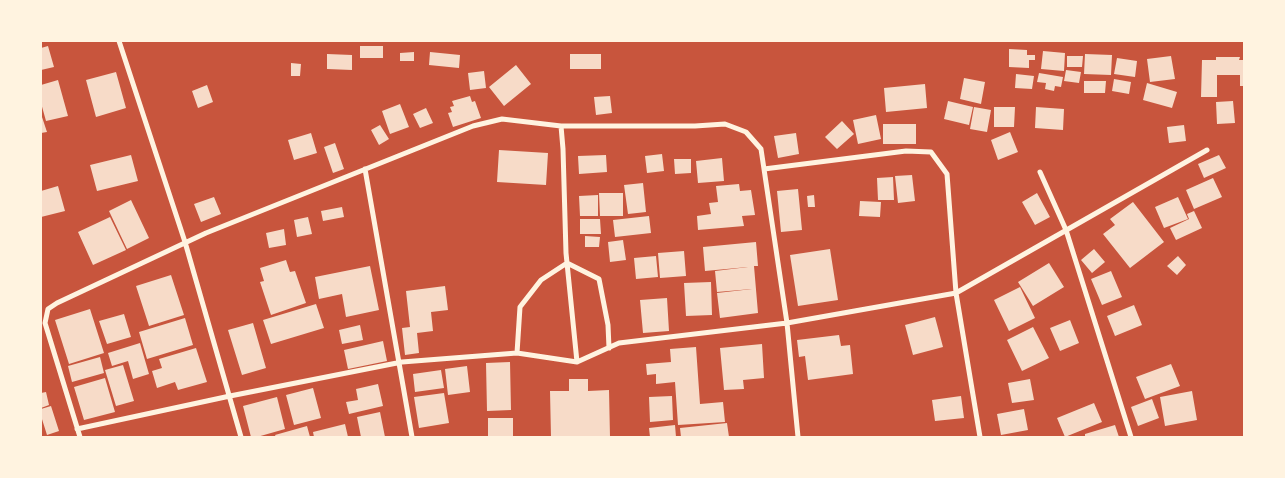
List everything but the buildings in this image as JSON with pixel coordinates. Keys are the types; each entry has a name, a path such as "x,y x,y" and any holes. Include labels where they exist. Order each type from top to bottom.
{"street":[{"path":"119,41 185,242 241,437"},
{"path":"80,437 45,323 48,308 185,242 473,126 502,119 561,126 695,126 725,124 746,132 760,149 764,169 787,322 798,437"},
{"path":"561,126 564,149 567,263 577,362"},
{"path":"77,429 230,396 399,363 518,353 577,362 619,343 787,322 956,293 1207,150"},
{"path":"764,169 906,151 931,152 947,174 956,293 980,437"},
{"path":"365,168 412,437"},
{"path":"1040,172 1066,230 1132,437"},
{"path":"567,263 599,279 608,325 609,348"},
{"path":"518,353 520,307 541,280 567,263"}]}
